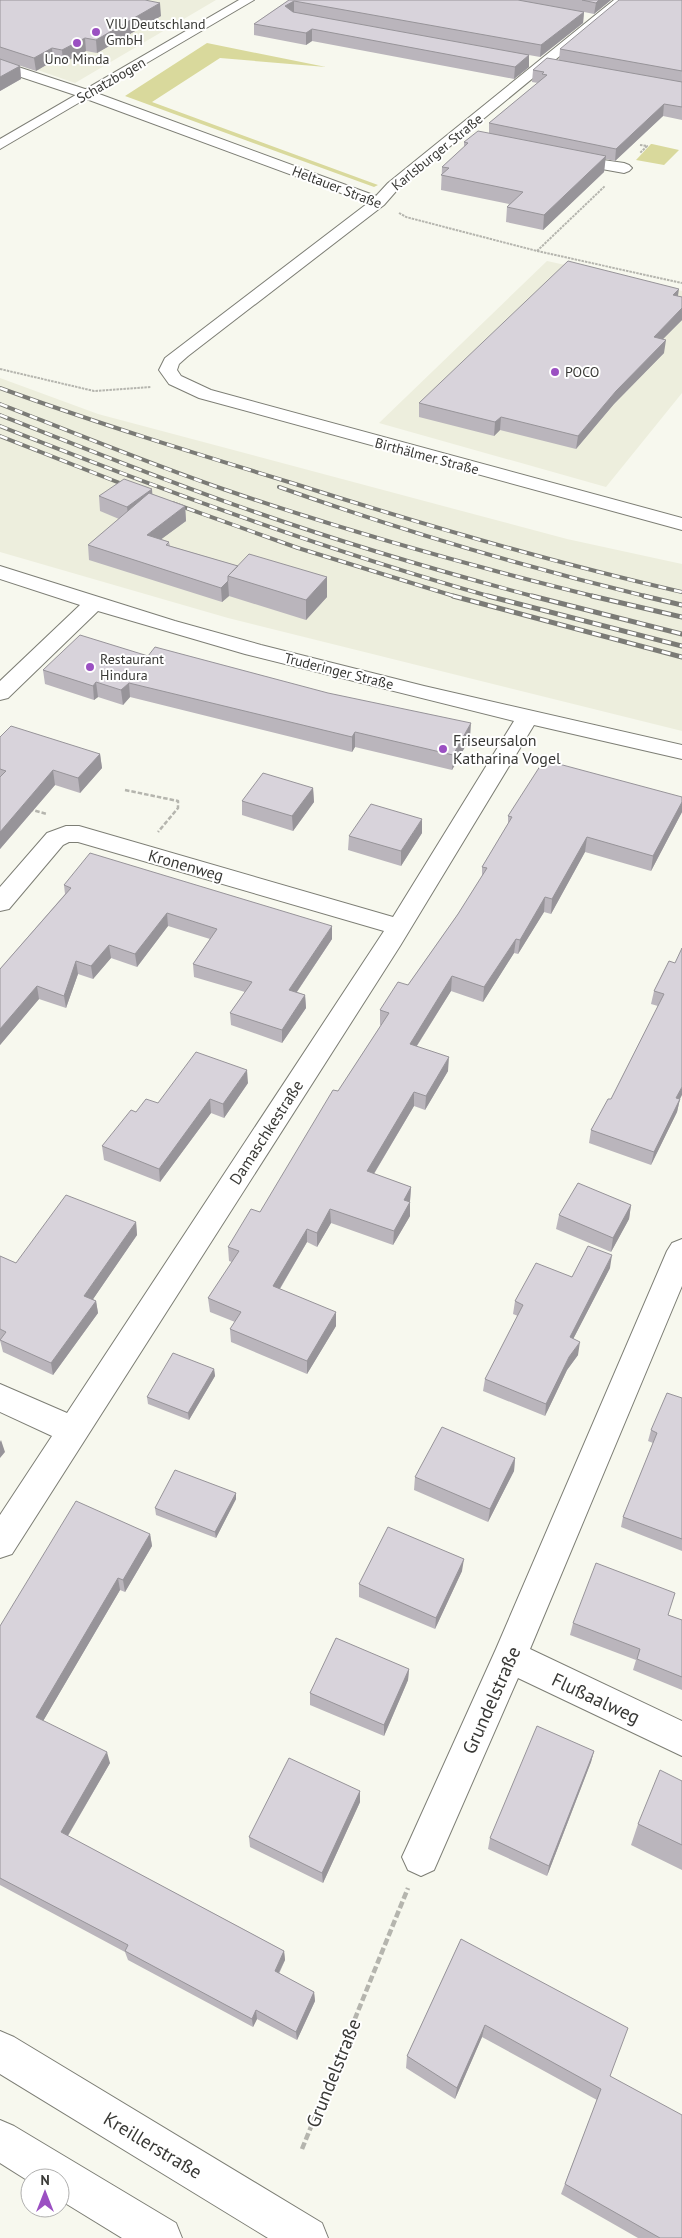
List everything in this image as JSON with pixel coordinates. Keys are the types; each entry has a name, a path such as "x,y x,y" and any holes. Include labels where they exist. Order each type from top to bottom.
{"street":[{"name":"Schatzbogen","path":"0,145 248,0"},
{"name":"Karlsburger Straße","path":"175,380 168,370 171,362 182,352 379,202 393,186 466,135 543,64 622,0"},
{"path":"579,17 597,20"},
{"path":"529,62 562,68"},
{"name":"Heltauer Straße","path":"0,65 86,94 379,202"},
{"path":"555,152 624,168"},
{"name":"Birthälmer Straße","path":"175,380 205,394 682,524"},
{"name":"Truderinger Straße","path":"0,572 94,603 307,663 527,718 682,752"},
{"path":"0,692 94,603"},
{"name":"Damaschkestraße","path":"0,1543 399,927 527,718"},
{"name":"Kronenweg","path":"0,903 55,839 66,834 79,834 399,927"},
{"name":"Grundelstraße","path":"421,1857 510,1657 682,1251"},
{"path":"0,1396 73,1431"},
{"name":"Flußaalweg","path":"510,1657 682,1739"},
{"name":"Kreillerstraße","path":"0,2051 307,2238"},
{"path":"0,2140 43,2164 161,2238"}],"path":[{"path":"537,251 647,146 640,145"},
{"name":"Heltauer Straße","path":"379,202 406,217 537,251 682,283"},
{"path":"0,370 94,391 148,388 175,380"},
{"path":"125,790 178,801 178,808 155,835"},
{"path":"26,808 53,816"},
{"name":"Grundelstraße","path":"302,2149 421,1857"}],"shaded area":[{"path":"74,0 216,0 75,83 0,57 0,44"},
{"path":"547,261 682,291 682,393 606,487 379,423"},
{"path":"0,378 98,414 567,539 682,564 682,731 228,618 0,552"}],"green space":[{"path":"207,43 326,67 220,58 152,102 378,185 374,187 125,96"},
{"path":"651,144 679,150 664,165 636,160"}],"building":[{"path":"0,0 145,0 160,3 96,40 85,38 62,50 52,48 34,58 0,47"},
{"path":"289,0 518,0 584,12 541,45 294,1 285,6 293,12 529,55 515,67 312,29 306,33 254,24"},
{"path":"582,0 599,0 596,3"},
{"path":"619,0 682,0 682,71 560,49"},
{"path":"547,58 682,82 682,107 664,104 616,149 489,123 547,75 542,74 544,72 533,70"},
{"path":"0,59 20,66 0,77"},
{"path":"478,131 606,156 544,215 507,207 523,192 441,175 449,168 442,167 468,143 464,142"},
{"name":"POCO","path":"568,261 679,289 673,295 682,297 682,308 654,337 666,340 616,391 578,436 501,417 495,422 419,403"},
{"path":"124,479 152,489 127,507 99,496"},
{"path":"149,493 185,506 147,535 169,542 166,545 238,566 228,576 228,581 221,588 88,545"},
{"path":"249,554 327,577 306,600 228,576"},
{"path":"80,635 148,656 155,647 328,693 471,723 453,755 355,732 352,737 129,683 121,690 96,682 93,686 43,670"},
{"path":"11,726 100,754 78,778 53,770 0,832 0,777 6,771 0,769 0,737"},
{"path":"544,760 682,797 682,802 653,856 587,837 552,899 545,897 520,940 516,939 484,987 452,976 410,1044 449,1057 426,1096 414,1092 367,1171 411,1187 404,1200 410,1202 394,1231 330,1209 317,1233 307,1229 273,1286 336,1312 307,1361 230,1329 241,1312 208,1298 239,1251 228,1247 251,1209 260,1212 333,1090 338,1091 389,1013 380,1010 398,982 408,985 458,914 487,868 482,867 512,817 508,816"},
{"path":"263,773 313,788 292,816 242,801"},
{"path":"371,804 422,819 401,851 349,836"},
{"path":"90,853 332,926 289,990 305,995 282,1030 230,1013 252,982 193,964 217,929 167,913 135,954 109,945 91,966 76,961 64,996 37,986 0,1029 0,969 71,888 64,885"},
{"path":"682,948 682,1087 676,1098 680,1099 654,1152 591,1130 608,1099 611,1099 664,994 654,991 669,961 675,963"},
{"path":"196,1052 247,1070 223,1104 210,1099 159,1169 102,1146 131,1110 136,1112 146,1099 158,1103"},
{"path":"578,1183 631,1205 613,1238 559,1215"},
{"path":"66,1195 136,1222 84,1296 96,1301 51,1363 0,1340 6,1332 0,1329 0,1256 16,1263"},
{"path":"588,1246 612,1255 570,1337 580,1342 569,1357 546,1404 485,1379 523,1305 515,1301 536,1263 572,1277"},
{"path":"173,1353 214,1369 188,1413 147,1397"},
{"path":"667,1393 682,1398 682,1539 623,1517 657,1433 651,1430"},
{"path":"442,1427 515,1458 490,1509 415,1477"},
{"path":"175,1470 236,1493 215,1532 155,1508"},
{"path":"76,1501 150,1534 123,1580 118,1578 36,1717 107,1752 61,1832 284,1951 275,1971 314,1992 296,2032 256,2010 252,2019 125,1951 128,1945 0,1878 0,1626"},
{"path":"388,1527 464,1559 436,1618 359,1584"},
{"path":"596,1563 675,1593 668,1615 682,1620 682,1677 637,1659 640,1649 573,1623"},
{"path":"336,1638 409,1669 384,1725 310,1693"},
{"path":"537,1726 594,1751 549,1866 490,1838"},
{"path":"289,1758 360,1791 322,1873 249,1837"},
{"path":"660,1770 682,1781 682,1845 638,1824"},
{"path":"461,1939 628,2028 610,2076 682,2115 682,2238 660,2238 565,2184 601,2089 485,2025 457,2088 407,2056"}],"railway":[{"path":"0,388 145,437 389,513 486,542 682,592"},
{"path":"0,404 167,469 269,504 409,547 597,597"},
{"path":"0,415 225,502 396,558 536,597"},
{"path":"0,426 244,518 367,559 492,597"},
{"path":"0,436 130,487"},
{"path":"279,487 462,547 649,597"},
{"path":"172,503 298,548 457,597"},
{"path":"453,596 682,657"},
{"path":"488,596 682,646"},
{"path":"532,596 682,634"},
{"path":"592,596 682,617"},
{"path":"644,596 682,605"}],"place":[{"name":"VIU Deutschland GmbH","path":"96,32"},
{"name":"Uno Minda","path":"77,43"},
{"name":"POCO","path":"555,372"},
{"name":"Restaurant Hindura","path":"90,667"},
{"name":"Friseursalon Katharina Vogel","path":"443,749"}]}
